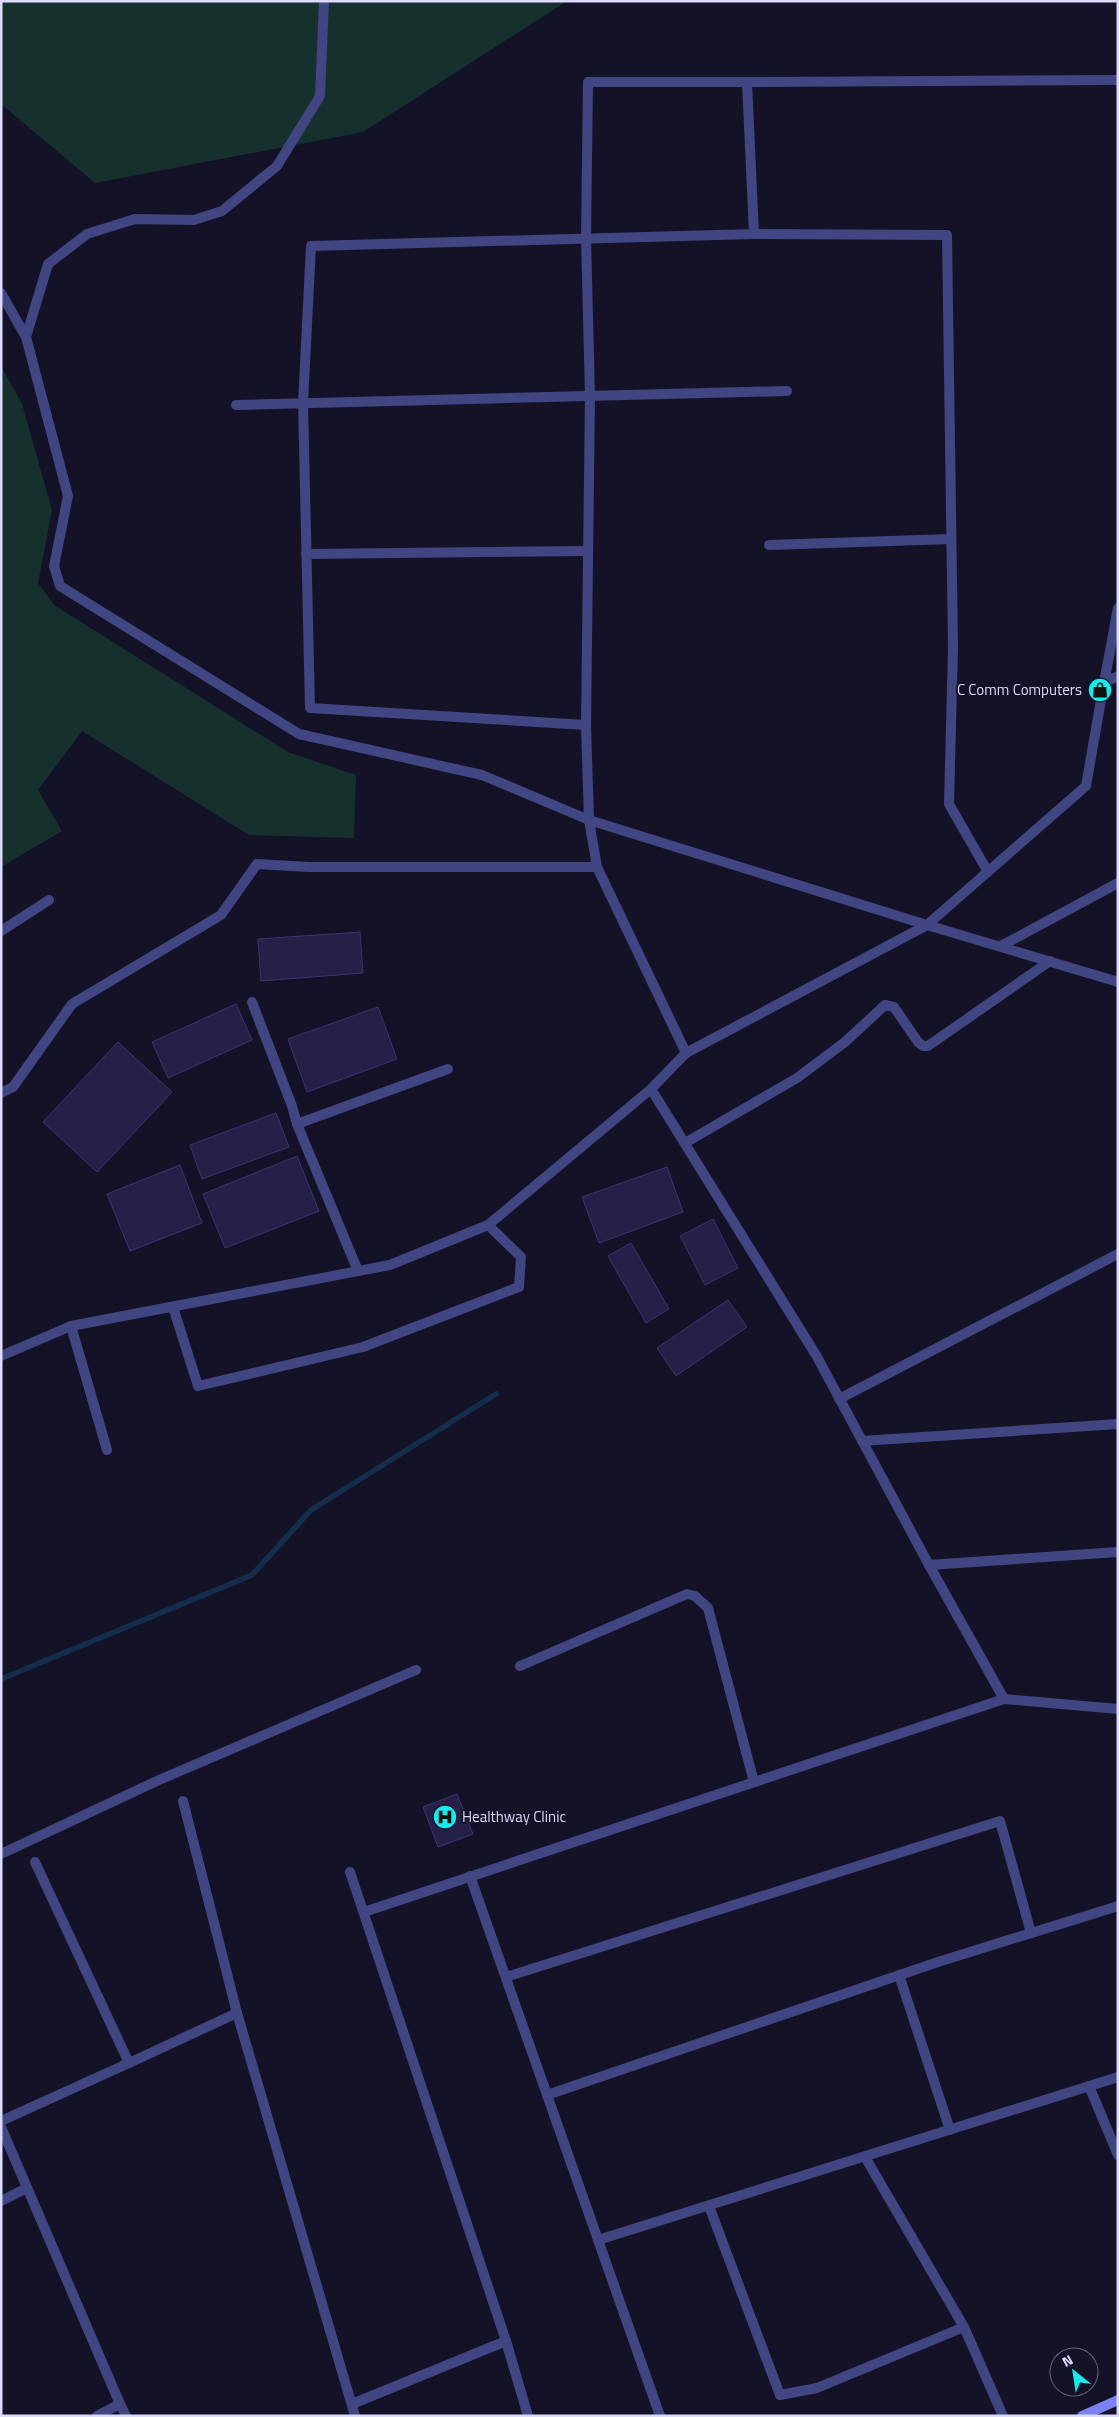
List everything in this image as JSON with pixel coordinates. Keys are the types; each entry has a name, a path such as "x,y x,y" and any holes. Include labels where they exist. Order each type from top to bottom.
{"main road":[{"path":"1082,2416 1118,2400"}],"street":[{"path":"26,336 48,264 87,234 135,219 194,220 222,211 277,166 320,96 324,1"},
{"path":"686,1053 597,867 589,820 586,726 590,396 586,238 588,82 1118,80"},
{"path":"748,82 754,234"},
{"path":"586,726 310,708 302,403 311,246 754,234 947,235 953,648 949,804 988,872"},
{"path":"1,292 26,336 68,496 54,566 60,586 299,734 482,775 589,820 1118,982"},
{"path":"236,405 787,391"},
{"path":"769,545 951,538"},
{"path":"306,554 588,551"},
{"path":"1,1356 71,1326 390,1265 488,1225 651,1089 686,1053 927,924 1086,786 1118,608"},
{"path":"1104,683 1118,676"},
{"path":"1,1093 13,1087 72,1004 221,915 257,864 309,867 597,867"},
{"path":"1001,946 1118,883"},
{"path":"1,932 49,900"},
{"path":"685,1143 797,1078 846,1042 885,1005 894,1007 918,1042 923,1046 928,1046 1050,961"},
{"path":"252,1002 292,1106 297,1124 358,1271"},
{"path":"297,1124 448,1069"},
{"path":"651,1089 816,1355 929,1565 1004,1699"},
{"path":"173,1307 198,1386 363,1347 519,1287 522,1257 488,1225"},
{"path":"839,1399 1118,1254"},
{"path":"71,1326 107,1450"},
{"path":"862,1441 1118,1424"},
{"path":"929,1565 1118,1552"},
{"path":"520,1666 687,1594 696,1596 708,1608 754,1782"},
{"path":"1,1854 159,1780 416,1670"},
{"path":"364,1912 1004,1699 1118,1709"},
{"path":"183,1801 237,2013 355,2416"},
{"path":"506,1977 1000,1821 1031,1933"},
{"path":"35,1862 129,2063"},
{"path":"350,1872 506,2342 528,2416"},
{"path":"470,1876 660,2416"},
{"path":"547,2095 899,1975 1118,1906"},
{"path":"899,1975 950,2130"},
{"path":"1,2121 237,2013"},
{"path":"598,2240 1118,2078"},
{"path":"1089,2086 1118,2155"},
{"path":"1,2127 126,2416"},
{"path":"865,2157 964,2327 1003,2416"},
{"path":"1,2200 26,2188"},
{"path":"709,2206 780,2395 818,2388 964,2327"},
{"path":"352,2404 506,2342"},
{"path":"97,2416 120,2404"}],"green space":[{"path":"1,1 567,1 363,132 95,183 1,104"},
{"path":"1,366 22,404 52,510 38,583 54,605 288,752 356,775 354,838 249,835 82,731 38,790 62,831 1,867"}],"building":[{"path":"360,932 363,973 261,981 258,939"},
{"path":"236,1004 252,1040 168,1078 152,1042"},
{"path":"378,1007 397,1059 307,1092 288,1039"},
{"path":"118,1042 172,1092 97,1172 43,1122"},
{"path":"276,1113 289,1147 202,1179 190,1145"},
{"path":"297,1156 319,1211 225,1248 203,1194"},
{"path":"180,1165 202,1223 130,1251 107,1194"},
{"path":"667,1167 683,1212 599,1243 582,1197"},
{"path":"713,1219 738,1268 705,1285 680,1236"},
{"path":"631,1243 669,1309 646,1323 608,1256"},
{"path":"728,1300 747,1327 676,1376 657,1348"},
{"path":"457,1794 473,1834 438,1847 423,1807"}],"waterway":[{"path":"1,1679 252,1575 311,1510 496,1394"}],"place":[{"name":"C Comm Computers","path":"1100,690"},
{"name":"Healthway Clinic","path":"445,1817"}]}
